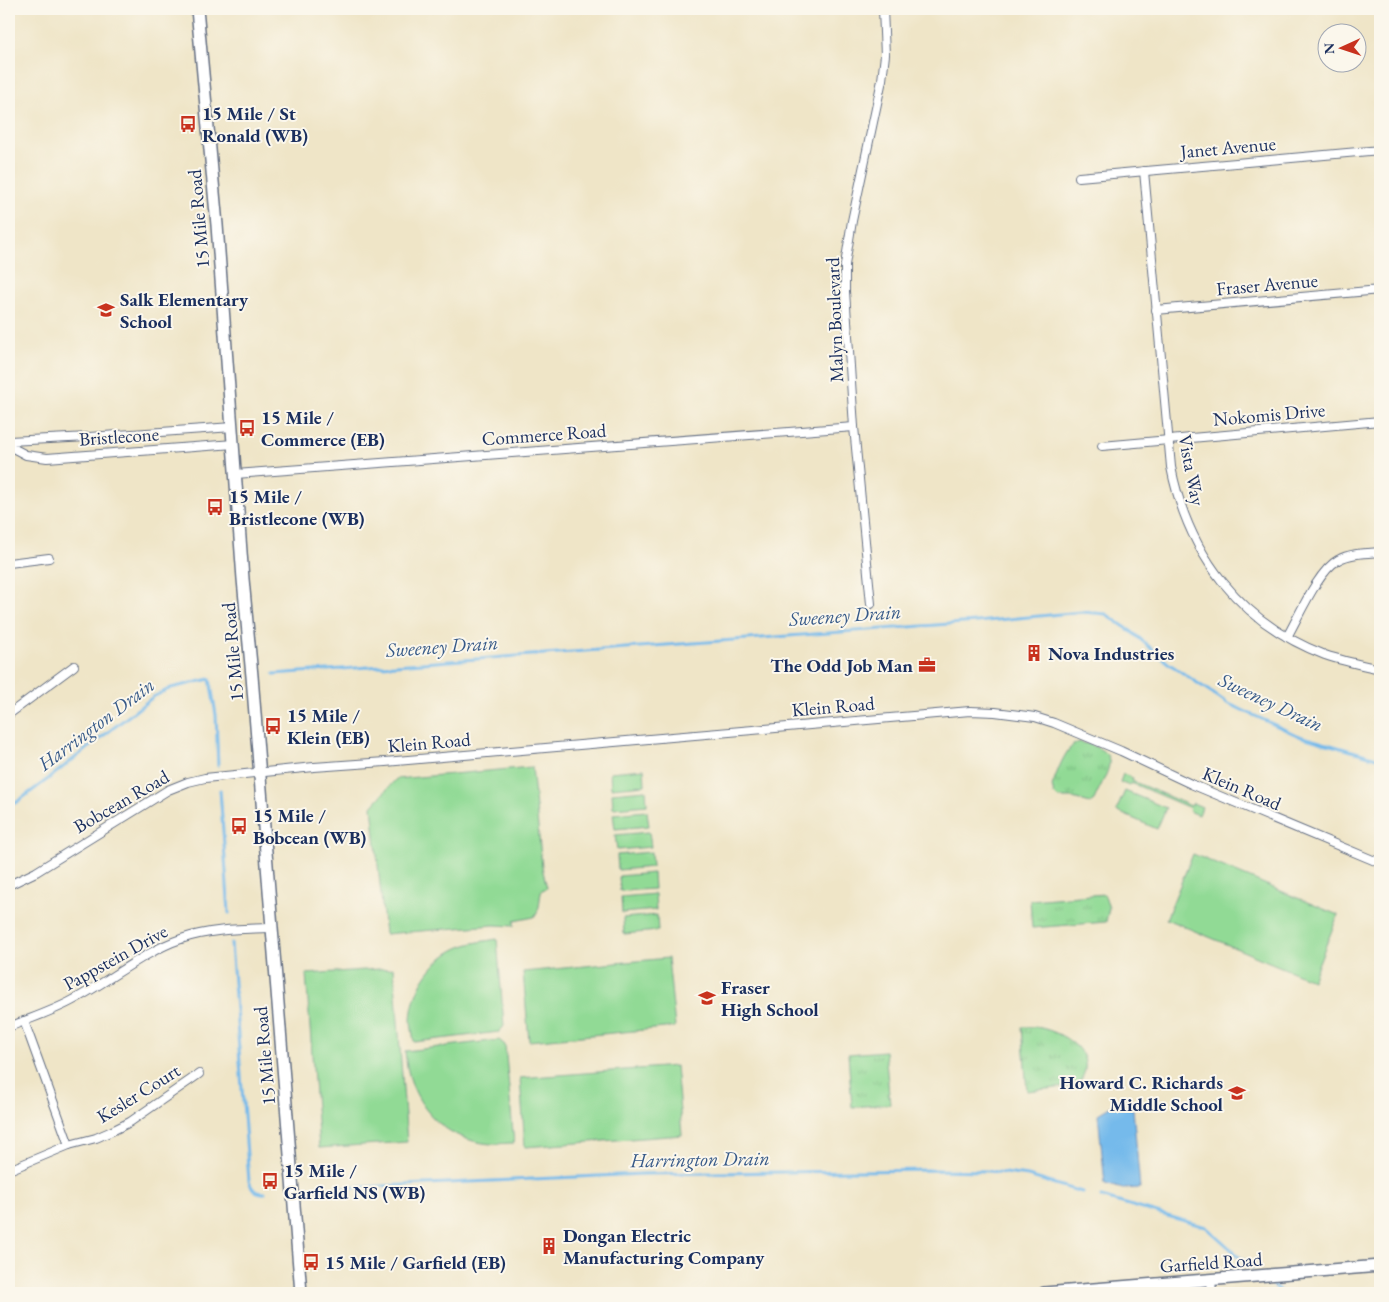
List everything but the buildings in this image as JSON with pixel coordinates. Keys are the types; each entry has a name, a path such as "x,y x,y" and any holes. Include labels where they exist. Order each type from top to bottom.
{"main road":[{"name":"15 Mile Road","path":"197,9 233,427 243,579 301,1293"},
{"name":"Garfield Road","path":"1044,1293 1380,1266"}],"street":[{"name":"Malyn Boulevard","path":"871,604 854,427 845,266 852,221 882,80 885,56 883,9"},
{"name":"Janet Avenue","path":"1079,177 1380,150"},
{"name":"Vista Way","path":"1144,171 1168,440 1176,491 1192,535 1207,562 1223,584 1242,604 1266,624 1286,637 1326,655 1380,669"},
{"name":"Fraser Avenue","path":"1156,310 1380,290"},
{"name":"Nokomis Drive","path":"1102,446 1380,421"},
{"name":"Bristlecone","path":"9,441 233,427"},
{"name":"Commerce Road","path":"236,474 854,427"},
{"name":"Bristlecone","path":"9,446 26,455 48,458 234,444"},
{"path":"1286,637 1316,586 1331,565 1339,559 1351,555 1380,552"},
{"path":"9,563 49,558"},
{"path":"9,714 74,666"},
{"name":"Klein Road","path":"260,774 314,767 946,712 996,712 1035,717 1072,730 1191,784 1380,863"},
{"name":"Bobcean Road","path":"9,885 36,872 168,790 205,778 260,774"},
{"name":"Pappstein Drive","path":"9,1027 55,1010 158,949 178,940 220,930 271,928"},
{"path":"24,1021 69,1145"},
{"name":"Kesler Court","path":"9,1170 69,1145 96,1138 130,1122 199,1074"},
{"path":"1211,1279 1212,1293"}],"green space":[{"path":"1080,742 1103,751 1108,757 1109,763 1108,770 1094,800 1090,803 1073,798 1058,798 1054,794 1052,786 1066,753 1075,744"},
{"path":"532,767 542,867 547,888 542,890 538,910 534,917 514,921 514,926 494,925 385,934 372,806 396,779"},
{"path":"644,769 645,785 611,788 610,772"},
{"path":"1123,774 1133,778 1132,781 1191,806 1193,803 1202,807 1199,815 1189,811 1190,808 1131,783 1129,786 1120,782"},
{"path":"646,790 647,805 613,808 612,793"},
{"path":"1125,791 1166,808 1157,829 1116,811"},
{"path":"647,811 649,826 615,829 613,814"},
{"path":"649,832 651,847 617,850 615,835"},
{"path":"651,852 652,867 618,870 617,855"},
{"path":"1193,854 1338,915 1312,980 1166,919"},
{"path":"653,873 654,889 620,891 619,876"},
{"path":"655,894 656,910 622,913 621,897"},
{"path":"1104,894 1109,908 1106,922 1032,928 1030,900"},
{"path":"657,915 658,931 624,934 623,918"},
{"path":"497,939 504,1026 499,1032 414,1042 411,1022 413,1007 420,985 426,975 442,958 452,951 463,946"},
{"path":"668,958 675,1027 529,1041 523,972"},
{"path":"394,968 407,1142 319,1148 306,974"},
{"path":"1022,1027 1036,1027 1051,1031 1071,1042 1078,1049 1083,1057 1085,1066 1083,1076 1076,1086 1027,1091"},
{"path":"499,1040 505,1045 514,1143 491,1144 473,1141 456,1135 442,1126 430,1114 420,1101 413,1086 407,1069 405,1051"},
{"path":"885,1051 890,1104 852,1107 848,1054"},
{"path":"676,1066 682,1135 525,1147 520,1078"}],"water":[{"path":"1113,1105 1133,1109 1140,1188 1123,1189 1105,1184 1098,1114"}],"waterway":[{"name":"Sweeney Drain","path":"274,674 976,622 1082,612 1106,614 1132,632 1168,663 1227,703 1299,736 1380,759"},
{"name":"Harrington Drain","path":"9,805 17,802 48,779 153,697 171,688 210,679 216,715 218,766"},
{"name":"Harrington Drain","path":"220,790 229,913"},
{"name":"Harrington Drain","path":"231,943 249,1181 254,1190 265,1193"},
{"name":"Harrington Drain","path":"317,1189 643,1174 931,1170 989,1171 1028,1176 1082,1192"},
{"name":"Harrington Drain","path":"1101,1197 1206,1227 1252,1268"},
{"name":"Harrington Drain","path":"1271,1283 1282,1293"}],"place":[{"name":"15 Mile / St Ronald (WB)","path":"188,124"},
{"name":"Salk Elementary School","path":"106,310"},
{"name":"15 Mile / Commerce (EB)","path":"247,428"},
{"name":"15 Mile / Bristlecone (WB)","path":"215,507"},
{"name":"Nova Industries","path":"1034,653"},
{"name":"The Odd Job Man","path":"927,665"},
{"name":"15 Mile / Klein (EB)","path":"273,726"},
{"name":"15 Mile / Bobcean (WB)","path":"239,826"},
{"name":"Fraser High School","path":"707,998"},
{"name":"Howard C. Richards Middle School","path":"1237,1093"},
{"name":"15 Mile / Garfield NS (WB)","path":"270,1181"},
{"name":"Dongan Electric Manufacturing Company","path":"549,1246"},
{"name":"15 Mile / Garfield (EB)","path":"311,1262"}]}
